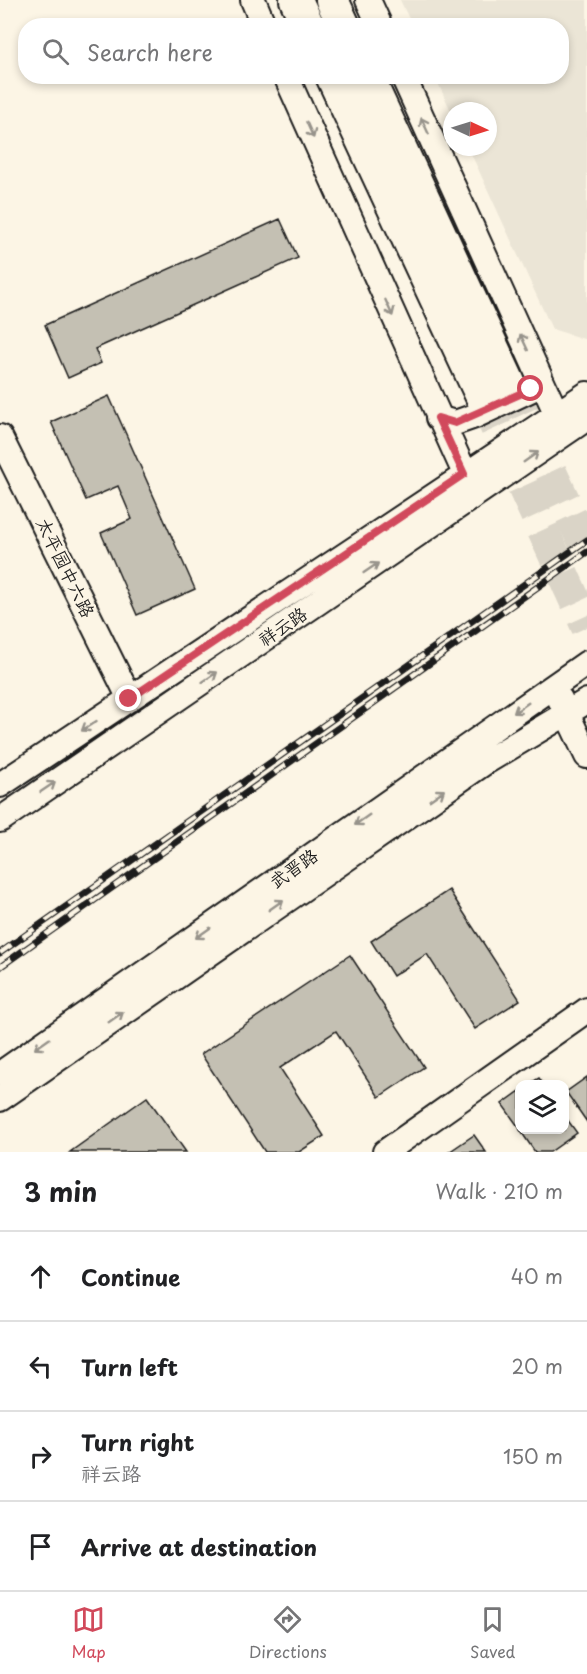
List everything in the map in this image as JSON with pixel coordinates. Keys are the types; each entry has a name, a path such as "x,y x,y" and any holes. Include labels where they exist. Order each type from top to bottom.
{"main road":[{"path":"296,0 304,18"},
{"path":"332,0 340,18"},
{"path":"336,84 497,392 370,84"}],"street":[{"path":"253,0 261,18"},
{"path":"368,0 376,18"},
{"path":"290,84 475,496"},
{"path":"407,84 561,424"},
{"path":"438,418 455,423 475,416 531,389 540,376"},
{"path":"561,424 587,394"},
{"path":"561,424 587,418"},
{"name":"祥云路","path":"0,785 464,474 561,424"},
{"name":"祥云路","path":"0,820 475,496 561,424"},
{"name":"太平园中六路","path":"0,437 129,699"},
{"name":"武晋路","path":"0,1074 587,663"},
{"path":"553,687 577,707 586,749"},
{"name":"武晋路","path":"0,1099 484,763 577,707"},
{"path":"385,1152 587,1010"}],"shaded area":[{"path":"400,0 587,0 587,340 552,329 472,156 497,156 497,102 447,102 438,84 569,84 569,18 409,18"}],"building":[{"path":"280,219 298,258 95,349 101,363 68,378 45,325"},
{"path":"109,396 195,589 137,615 101,533 132,519 118,486 86,500 51,422"},
{"path":"449,890 520,1000 475,1029 427,954 393,976 371,941"},
{"path":"350,955 424,1067 379,1097 336,1031 280,1068 324,1136 299,1152 265,1152 201,1054"},
{"path":"587,1077 587,1122 569,1096 569,1090"},
{"path":"515,1095 515,1122 502,1104"},
{"path":"147,1097 186,1152 70,1152"},
{"path":"569,1122 577,1133 550,1152 535,1152 523,1134 569,1134"},
{"path":"474,1135 486,1152 449,1152"}],"tunnel":[{"path":"510,385 587,549"},
{"path":"483,399 587,627"}],"railway":[{"path":"0,953 587,540"},
{"path":"0,967 587,552"}],"route":[{"path":"129,699 464,474 438,418 455,423 531,389"}]}
